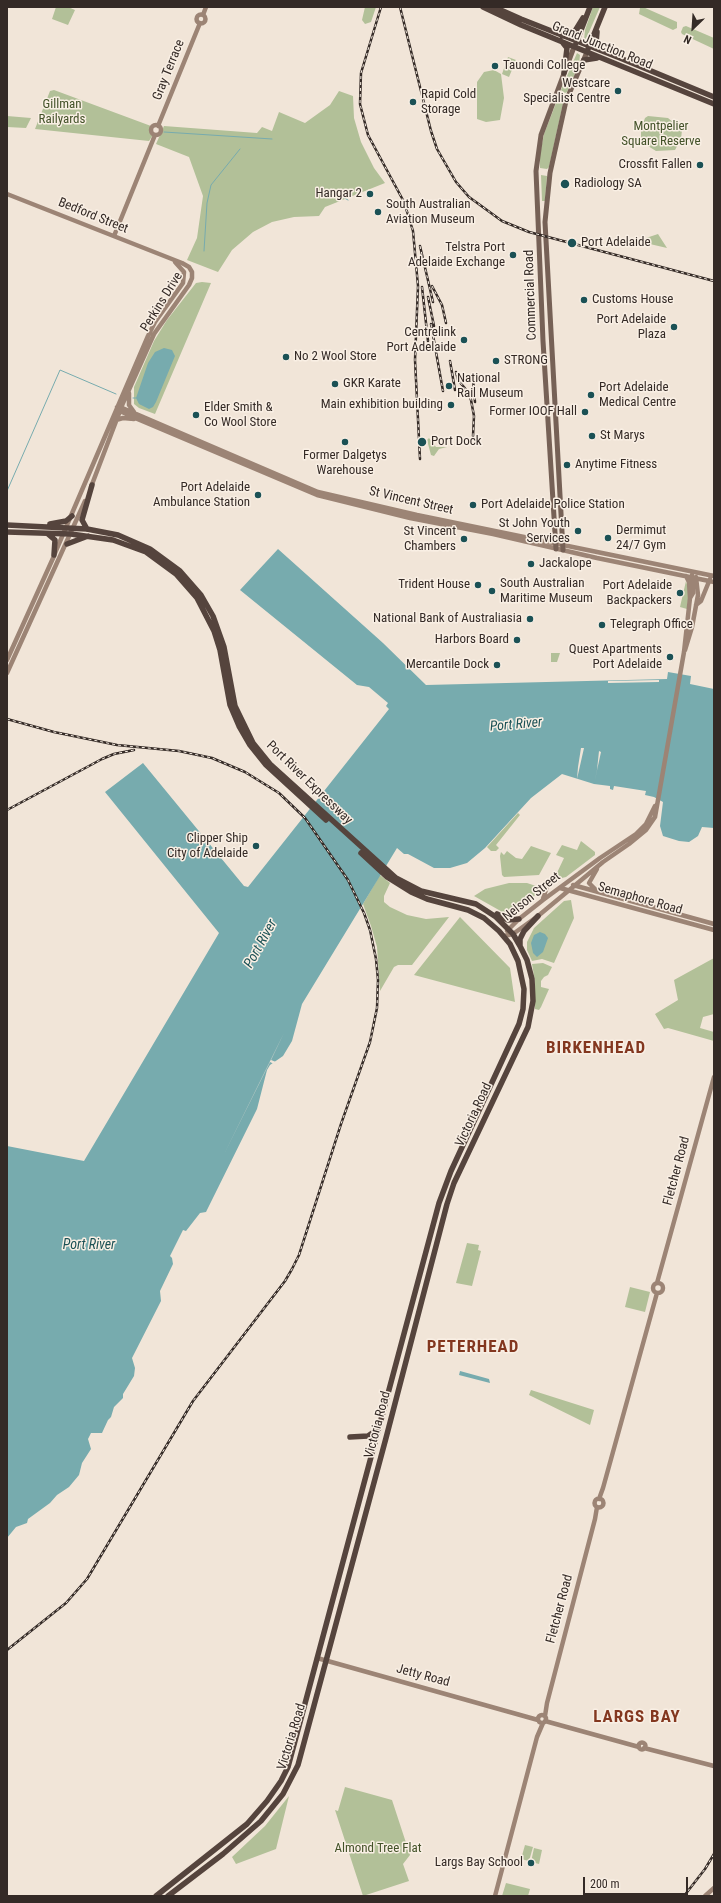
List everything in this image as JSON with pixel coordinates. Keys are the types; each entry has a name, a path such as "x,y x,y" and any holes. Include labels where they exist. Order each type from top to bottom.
{"highway":[{"name":"Grand Junction Road","path":"483,7 521,25 560,38"},
{"name":"Grand Junction Road","path":"494,7 560,38 588,49 607,60 714,104"},
{"path":"588,49 605,7"},
{"path":"564,73 567,48 560,38 569,35 574,31 589,9"},
{"path":"575,44 589,9"},
{"path":"598,24 596,44 601,51"},
{"name":"Grand Junction Road","path":"588,49 601,51 714,97"},
{"path":"584,60 596,57 607,60"},
{"path":"67,544 88,532 82,520 92,485"},
{"path":"22,526 28,524 54,524 66,521 72,516"},
{"name":"Port River Expressway","path":"7,525 65,531"},
{"name":"Port River Expressway","path":"7,532 88,532 146,552 176,574 198,600 214,631 220,650 230,705 239,726 254,750 388,877 426,899 458,907 476,914 492,924 504,936"},
{"path":"46,533 55,540 54,556"},
{"name":"Port River Expressway","path":"402,884 429,893 466,900 487,910 507,927"},
{"path":"466,900 477,902 504,919 519,919"},
{"path":"520,946 520,938 524,931 538,916"},
{"name":"Victoria Road","path":"168,1896 255,1828 283,1794 298,1765 447,1204 454,1183 522,1040 530,1019 533,1001 532,979 528,960 513,934 507,927"},
{"name":"Victoria Road","path":"156,1896 247,1824 281,1781 292,1754 439,1202 451,1171 519,1024 523,1010 524,989 521,969 517,956 504,936"},
{"path":"439,1202 447,1204"},
{"path":"350,1437 370,1436 378,1429"}],"main road":[{"name":"Commercial Road","path":"556,546 545,364 536,171 538,146 541,135 575,44"},
{"name":"Commercial Road","path":"562,547 545,222 550,173 566,101 588,49"},
{"path":"539,212 545,222 539,230"},
{"path":"542,288 546,287 549,282"},
{"path":"545,364 552,363"},
{"path":"549,419 555,418"}],"street":[{"name":"Gray Terrace","path":"114,236 155,135 161,133 161,129 158,126 200,23 197,18 198,15 203,15 206,7"},
{"name":"Bedford Street","path":"7,194 170,259"},
{"name":"Perkins Drive","path":"7,673 43,592 67,544 92,485 119,409 157,328 192,279 192,272 189,267 170,259"},
{"name":"Perkins Drive","path":"7,660 119,409 152,328 184,282 185,276 182,270 170,259"},
{"path":"116,420 135,416 129,405 129,390"},
{"name":"St Vincent Street","path":"119,409 317,495 410,518 713,576"},
{"name":"St Vincent Street","path":"562,547 712,582"},
{"path":"691,571 695,578"},
{"path":"686,576 689,582 690,598"},
{"path":"696,605 701,601 712,582 713,576"},
{"name":"Nelson Street","path":"504,936 513,934 538,916 603,862 646,830 655,817 656,803 684,652 690,598 693,593 695,578"},
{"name":"Nelson Street","path":"684,652 687,645 698,595 695,578"},
{"name":"Nelson Street","path":"504,936 507,927 600,858 636,834 646,824 656,803"},
{"path":"597,891 589,883 592,876 603,862"},
{"path":"543,900 548,883"},
{"name":"Semaphore Road","path":"566,883 714,924"},
{"name":"Semaphore Road","path":"560,888 714,930"},
{"name":"Fletcher Road","path":"659,1284 714,1078"},
{"path":"600,1499 604,1504 599,1507 595,1502 600,1499 604,1488 652,1306 655,1292 653,1287 659,1284 662,1291 655,1292"},
{"name":"Fletcher Road","path":"495,1896 599,1507"},
{"name":"Jetty Road","path":"317,1658 631,1744 639,1745 642,1742 644,1746 650,1749 714,1766"},
{"path":"705,1896 714,1888"}],"green space":[{"path":"56,7 68,7 75,10 68,25 52,19"},
{"path":"365,7 376,7 371,22 365,24 362,20"},
{"path":"593,7 600,7 586,39 584,40 585,30"},
{"path":"643,7 677,22 677,28 673,30 639,14 640,8"},
{"path":"686,26 714,38 714,49 682,34 681,32 683,27"},
{"path":"577,53 580,55 579,64 567,92 565,93 561,90"},
{"path":"508,57 516,60 509,77 502,74"},
{"path":"494,70 501,74 504,98 500,120 486,122 477,119 477,82 484,72"},
{"name":"Gillman Railyards","path":"54,90 151,126 153,135 149,141 35,129 50,91"},
{"path":"339,91 353,96 354,118 361,142 374,168 385,183 325,207 319,216 294,217 272,222 253,232 232,250 218,272 187,260 197,238 203,196 189,157 156,144 164,126 257,133 262,127 272,131 279,112 305,123 330,105"},
{"path":"561,97 564,99 549,167 547,169 540,168 540,154 544,134 558,98"},
{"path":"7,116 31,118 26,128 7,127"},
{"name":"Montpelier Square Reserve","path":"648,116 668,118 682,130 681,139 675,150 656,151 641,139 641,129 645,118"},
{"path":"541,175 547,176 545,201 542,201"},
{"path":"658,234 667,248 637,241"},
{"path":"196,283 211,283 155,414 139,408 134,404 134,387 154,341 167,320"},
{"path":"429,438 436,447 447,447 439,449 434,456 431,455 427,440"},
{"path":"686,581 689,592 687,609 680,607"},
{"path":"551,653 560,653 557,662 551,662"},
{"path":"518,813 520,815 496,845 499,848 496,851 491,851 487,847"},
{"path":"581,841 595,852 595,855 566,877 555,877 564,858 556,855 562,845 577,850"},
{"path":"531,846 551,853 539,875 504,877 502,875 501,852 504,855 507,851 516,858 522,859"},
{"path":"380,875 390,883 384,896 384,902 390,907 407,915 426,919 449,917 412,965 398,965 394,967 380,991 377,947 363,904"},
{"path":"509,883 527,883 542,888 520,911 512,915 506,914 474,896 485,889"},
{"path":"571,900 574,918 554,963 542,959 532,961 527,950 527,942 534,928 564,901"},
{"path":"460,917 510,968 515,1002 414,975"},
{"path":"714,958 714,1014 703,1017 700,1028 714,1032 714,1041 668,1028 664,1029 655,1014 678,1000 674,980"},
{"path":"543,963 552,967 548,975 541,981 541,987 549,989 539,1010 535,1009 535,981 532,964"},
{"path":"467,1243 479,1245 478,1250 481,1251 472,1286 456,1283"},
{"path":"630,1287 650,1292 645,1312 625,1307"},
{"path":"531,1390 594,1410 590,1425 529,1395"},
{"name":"Almond Tree Flat","path":"345,1787 392,1800 410,1855 403,1864 409,1881 363,1896 335,1810 338,1811"},
{"path":"289,1796 276,1849 236,1864 232,1857 265,1826"},
{"path":"525,1845 533,1847 529,1861 521,1859"},
{"path":"534,1848 542,1850 539,1864 531,1862"},
{"path":"506,1883 530,1889 528,1896 502,1896"}],"water":[{"path":"164,348 172,350 175,356 156,402 153,407 149,409 139,404 136,398 148,363 155,352"},
{"name":"Port River","path":"278,549 383,643 426,685 667,679 668,672 691,676 690,684 714,689 714,828 702,827 698,836 689,842 679,841 663,836 660,826 663,802 654,797 645,795 646,791 614,786 613,790 610,789 610,786 594,784 562,774 531,798 485,848 467,863 450,868 434,868 408,854 404,854 397,848 302,1004 292,1041 283,1056 270,1065 267,1070 257,1109 206,1212 200,1213 186,1231 183,1230 170,1256 173,1264 160,1291 161,1301 132,1358 135,1368 134,1376 123,1394 123,1398 114,1407 111,1417 102,1433 91,1433 88,1439 91,1449 82,1463 79,1475 69,1487 28,1519 27,1523 16,1527 7,1538 7,1146 84,1161 219,933 105,792 143,763 244,886 248,887 389,709 386,706 388,703 369,687 357,685 240,590"},
{"path":"540,932 545,934 548,938 543,952 537,957 533,953 531,943 534,935"},
{"path":"460,1371 489,1379 490,1383 459,1375"}],"pier":[{"path":"659,680 659,682 608,683 608,681"},
{"path":"581,748 584,748 577,779 578,767"},
{"path":"599,751 601,752 594,784 597,770"},
{"path":"284,1033 271,1060 276,1062 274,1064 270,1062 224,1154"}],"waterway":[{"path":"164,132 272,139"},
{"path":"204,251 207,203 211,185 240,149"},
{"path":"337,194 348,200"},
{"path":"7,491 60,370 116,394"}],"railway":[{"path":"381,7 361,73 360,104 368,135 404,202 413,231 418,286 415,360 420,459"},
{"path":"400,7 431,131 437,149 456,182 469,197 502,221 529,232 714,281"},
{"path":"420,246 433,302"},
{"path":"432,286 442,305 446,323"},
{"path":"422,287 428,341"},
{"path":"428,297 434,326"},
{"path":"431,324 443,391"},
{"path":"450,361 455,390"},
{"path":"456,372 458,380 468,392 471,400 474,416 473,436"},
{"path":"473,379 475,402"},
{"path":"7,719 54,732 117,745 179,751 212,758 245,772 279,793 305,818 348,880 364,913 370,930 376,959 378,980 377,1008 370,1042 341,1124 299,1255 292,1269 285,1281 193,1401 87,1579 66,1603 7,1650"},
{"path":"7,810 102,759 114,754 134,750"},
{"path":"684,1896 705,1869 714,1854"}],"place":[{"name":"Tauondi College","path":"495,66"},
{"name":"Westcare Specialist Centre","path":"618,91"},
{"name":"Rapid Cold Storage","path":"413,102"},
{"name":"Crossfit Fallen","path":"700,165"},
{"name":"Radiology SA","path":"565,184"},
{"name":"Hangar 2","path":"370,194"},
{"name":"South Australian Aviation Museum","path":"378,212"},
{"name":"Port Adelaide","path":"572,243"},
{"name":"Telstra Port Adelaide Exchange","path":"513,255"},
{"name":"Customs House","path":"584,300"},
{"name":"Port Adelaide Plaza","path":"674,327"},
{"name":"Centrelink Port Adelaide","path":"464,340"},
{"name":"No 2 Wool Store","path":"286,357"},
{"name":"STRONG","path":"496,361"},
{"name":"GKR Karate","path":"335,384"},
{"name":"National Rail Museum","path":"449,386"},
{"name":"Port Adelaide Medical Centre","path":"591,395"},
{"name":"Main exhibition building","path":"451,405"},
{"name":"Former IOOF Hall","path":"585,412"},
{"name":"Elder Smith & Co Wool Store","path":"196,415"},
{"name":"St Marys","path":"592,436"},
{"name":"Former Dalgetys Warehouse","path":"345,442"},
{"name":"Port Dock","path":"422,442"},
{"name":"Anytime Fitness","path":"567,465"},
{"name":"Port Adelaide Ambulance Station","path":"258,495"},
{"name":"Port Adelaide Police Station","path":"473,505"},
{"name":"St John Youth Services","path":"578,531"},
{"name":"Dermimut 24/7 Gym","path":"608,538"},
{"name":"St Vincent Chambers","path":"464,539"},
{"name":"Jackalope","path":"531,564"},
{"name":"Trident House","path":"478,585"},
{"name":"South Australian Maritime Museum","path":"492,591"},
{"name":"Port Adelaide Backpackers","path":"680,593"},
{"name":"National Bank of Australiasia","path":"530,619"},
{"name":"Telegraph Office","path":"602,625"},
{"name":"Harbors Board","path":"517,640"},
{"name":"Quest Apartments Port Adelaide","path":"670,657"},
{"name":"Mercantile Dock","path":"497,665"},
{"name":"Clipper Ship City of Adelaide","path":"256,846"},
{"name":"Largs Bay School","path":"531,1863"}],"district":[{"name":"BIRKENHEAD","path":"596,1049"},
{"name":"PETERHEAD","path":"473,1348"},
{"name":"LARGS BAY","path":"637,1718"}]}
